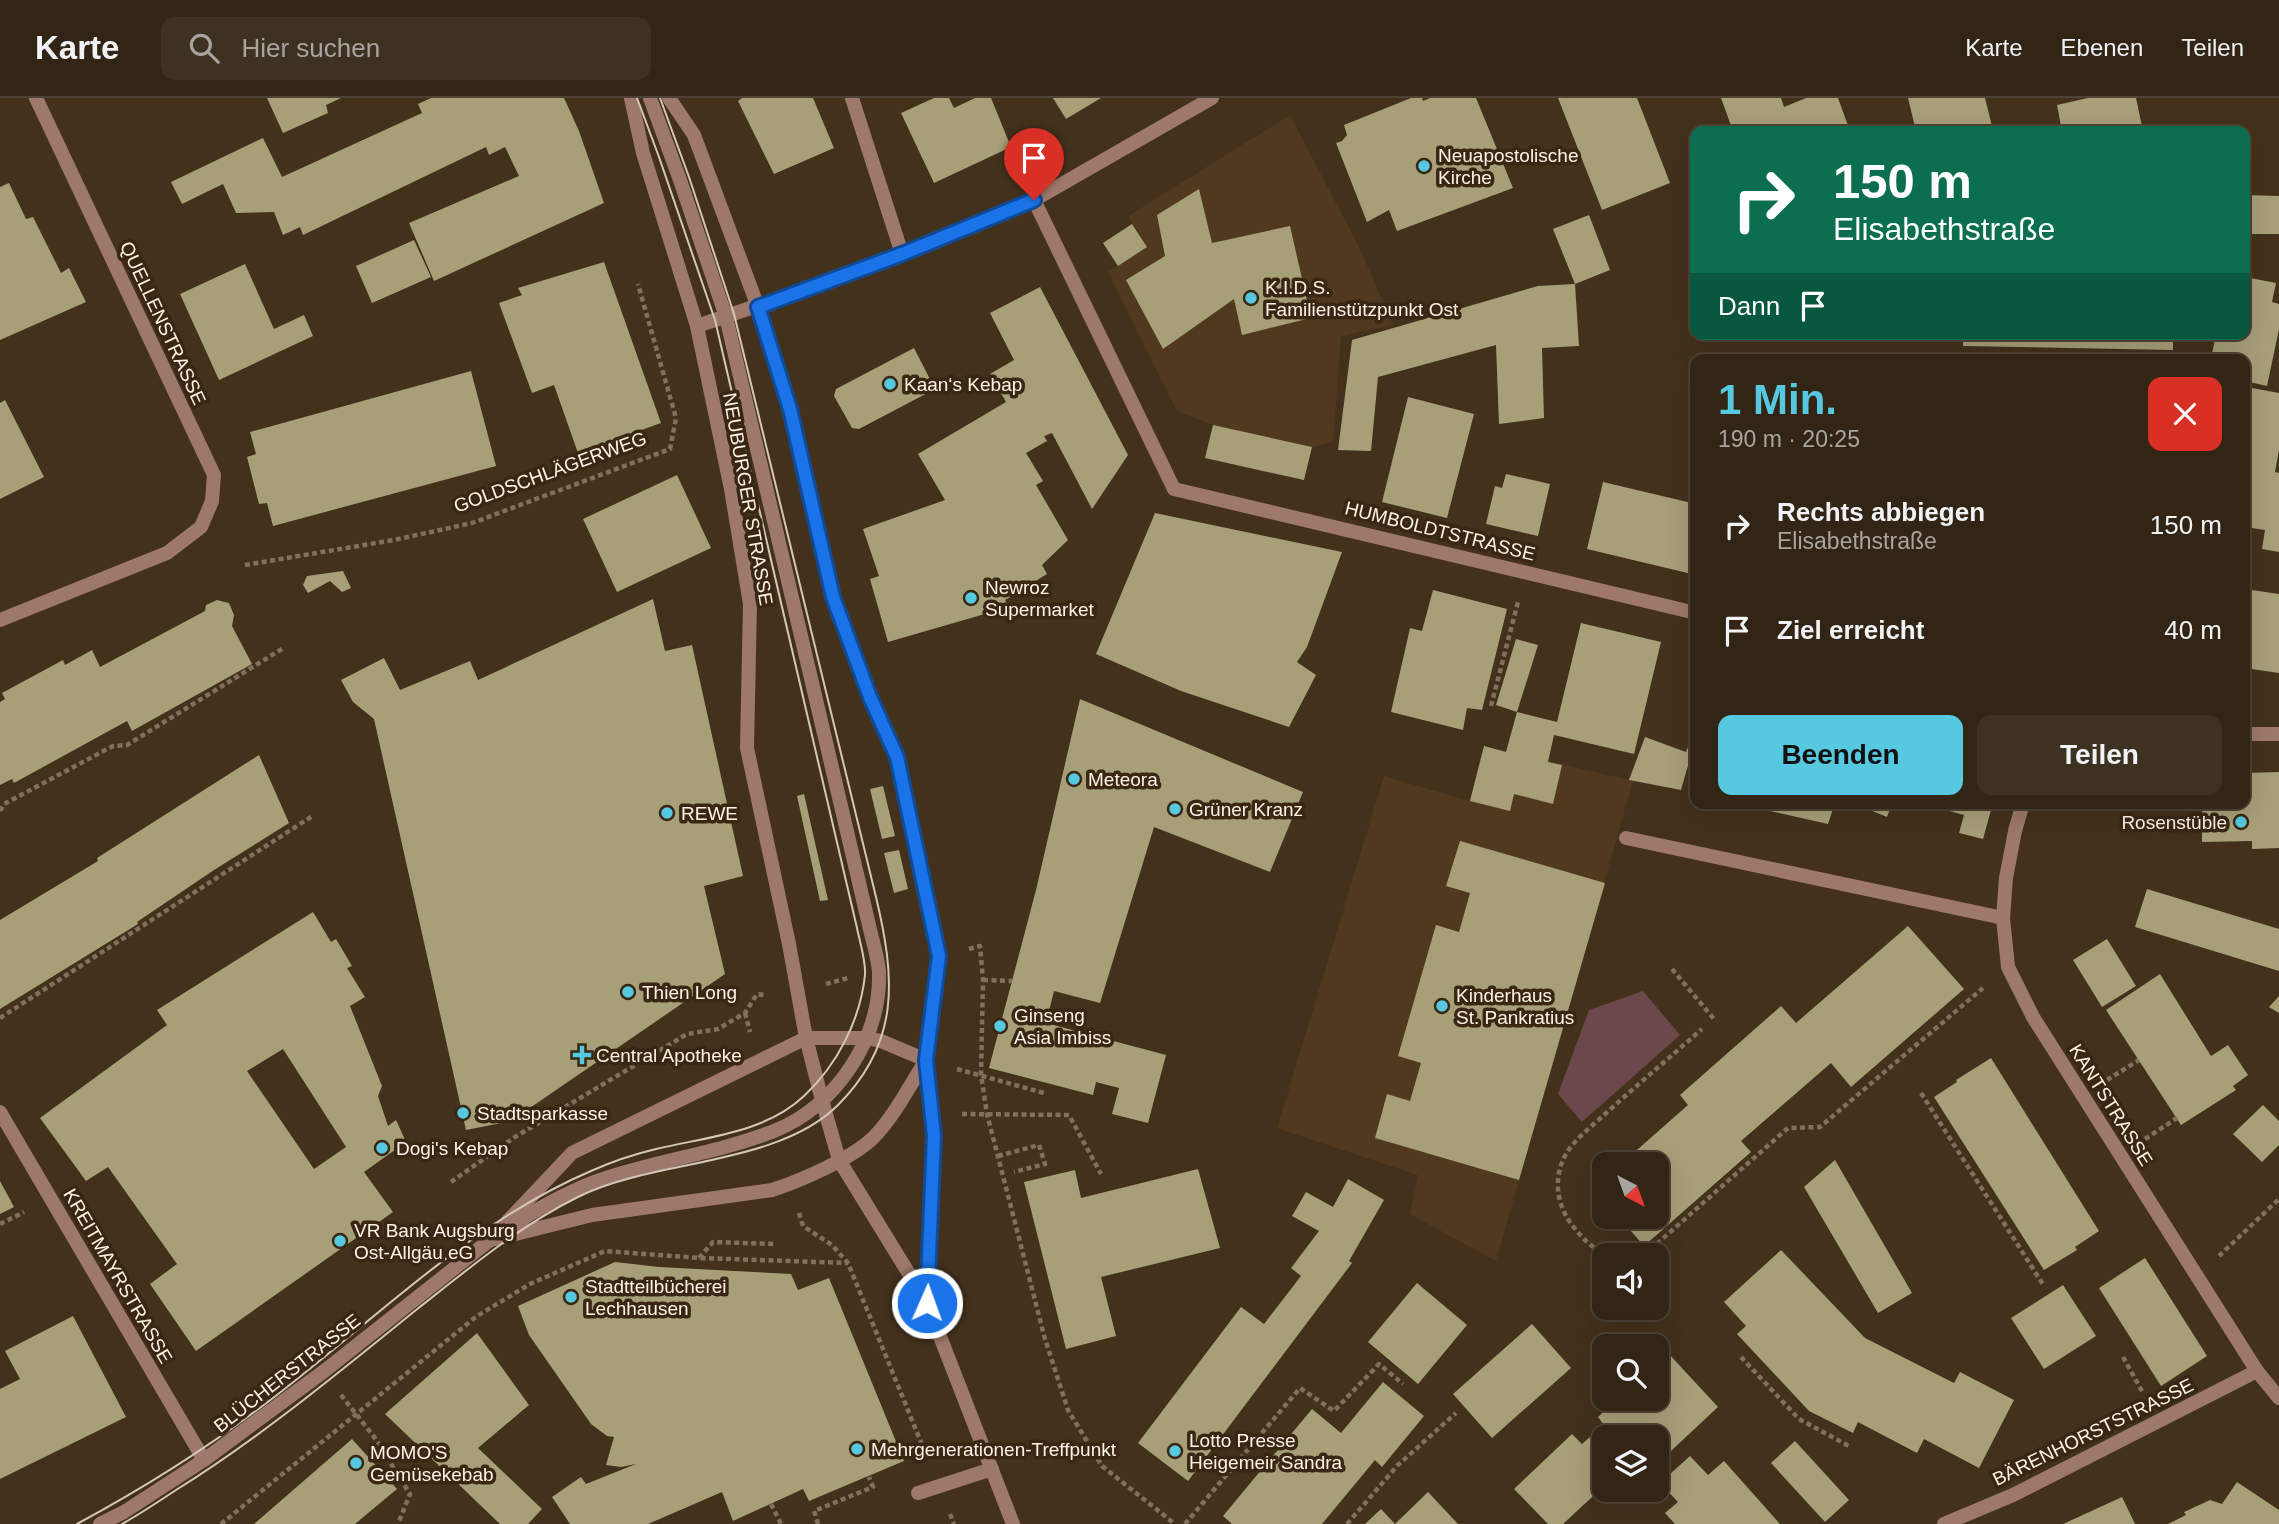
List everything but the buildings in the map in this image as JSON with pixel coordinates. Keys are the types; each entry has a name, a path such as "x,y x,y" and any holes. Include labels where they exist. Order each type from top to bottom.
{"street":[{"name":"QUELLENSTRASSE","path":"0,620 167,553 201,527 212,501 214,475 36,98"},
{"name":"NEUBURGER STRASSE","path":"631,98 643,153 697,326 731,489 750,604 747,748 806,1038 822,1100 839,1160 927,1303 1013,1524"},
{"path":"490,1240 539,1207 602,1179 767,1133 795,1119 822,1100 847,1075 866,1038 876,1007 879,971 841,799 726,317 650,98"},
{"name":"NEUBURGER STRASSE","path":"669,98 694,135 758,307 790,409 833,597 870,697 897,757 939,956 926,1060 934,1136 927,1303"},
{"path":"852,98 902,254"},
{"path":"697,326 758,307 902,254 1034,200 1212,98"},
{"name":"HUMBOLDTSTRASSE","path":"1034,200 1174,489 1690,612"},
{"path":"2250,734 2279,734"},
{"name":"KANTSTRASSE","path":"2021,809 2006,878 2004,918 2008,967 2032,1017 2257,1371 2279,1398"},
{"path":"1626,838 2004,918"},
{"path":"806,1038 866,1038 881,1041 926,1060"},
{"name":"BLÜCHERSTRASSE","path":"100,1524 204,1460 323,1372 490,1240 572,1153 806,1038"},
{"name":"NEUBURGER STRASSE","path":"839,1160 873,1138 926,1060"},
{"name":"KREITMAYRSTRASSE","path":"0,1112 204,1460"},
{"name":"BLÜCHERSTRASSE","path":"490,1240 592,1215 772,1190 791,1184 839,1160"},
{"name":"BÄRENHORSTSTRASSE","path":"1944,1524 2013,1495 2257,1371"},
{"path":"918,1493 992,1469"}],"path":[{"name":"GOLDSCHLÄGERWEG","path":"245,565 394,540 472,523 670,449 676,418 638,284"},
{"path":"1491,706 1526,572"},
{"path":"0,811 4,804 113,746 127,746 285,647"},
{"path":"0,1018 314,814"},
{"path":"980,946 983,980 981,1075 987,1114 1045,1339 1068,1410 1102,1466 1175,1524"},
{"path":"1658,1243 1788,1128 1820,1127 2008,967"},
{"path":"1672,969 1714,1019"},
{"path":"983,980 1012,981"},
{"path":"451,1182 515,1136 687,1034 718,1029 745,1013"},
{"path":"1592,1245 1568,1219 1559,1201 1558,1175 1567,1152 1601,1117 1702,1029"},
{"path":"926,1060 1044,1093"},
{"path":"1921,1093 2044,1286"},
{"path":"932,1113 1069,1115 1101,1174"},
{"path":"998,1156 1039,1145 1045,1164 1014,1172"},
{"path":"2197,1277 2279,1199"},
{"path":"699,1258 713,1242 774,1244"},
{"path":"221,1524 477,1316 530,1284 604,1251 699,1258 848,1262 954,1524"},
{"path":"1741,1357 1799,1419 1849,1446"},
{"path":"2123,1357 2159,1422"},
{"path":"1185,1524 1300,1388 1334,1411 1379,1364 1404,1384"},
{"path":"323,1372 357,1413 410,1494 398,1524"},
{"path":"1347,1524 1398,1465 1456,1413"},
{"path":"818,1524 814,1511 873,1487 869,1477"},
{"path":"771,1504 781,1524"}],"shaded area":[{"name":"K.I.D.S. Familienstützpunkt Ost","path":"1290,115 1360,249 1393,325 1341,336 1333,442 1312,447 1213,425 1177,411 1108,272 1147,247 1128,216"},
{"name":"Kinderhaus St. Pankratius","path":"1484,746 1633,781 1496,1261 1410,1214 1418,1175 1277,1128 1384,776 1469,801"},
{"path":"1643,991 1680,1035 1582,1122 1558,1094 1589,1010"}],"tram line":[{"path":"77,1524 127,1496 223,1435 308,1371 463,1246 546,1193 623,1158 734,1132 753,1126 788,1108 804,1096 827,1070 852,1025 862,992 864,958 715,320 637,98"},
{"path":"122,1524 208,1470 269,1426 474,1264 535,1221 578,1197 608,1185 749,1151 782,1140 812,1125 838,1105 858,1081 873,1057 883,1033 889,981 887,954 876,897 734,314 660,98"}],"place":[{"name":"Neuapostolische Kirche","path":"1424,166"},
{"name":"K.I.D.S. Familienstützpunkt Ost","path":"1251,298"},
{"name":"Kaan‘s Kebap","path":"890,384"},
{"name":"Newroz Supermarket","path":"971,598"},
{"name":"Meteora","path":"1074,779"},
{"name":"Grüner Kranz","path":"1175,809"},
{"name":"REWE","path":"667,813"},
{"name":"Rosenstüble","path":"2241,822"},
{"name":"Thien Long","path":"628,992"},
{"name":"Kinderhaus St. Pankratius","path":"1442,1006"},
{"name":"Ginseng Asia Imbiss","path":"1000,1026"},
{"name":"Central Apotheke","path":"582,1055"},
{"name":"Stadtsparkasse","path":"463,1113"},
{"name":"Dogi's Kebap","path":"382,1148"},
{"name":"VR Bank Augsburg Ost-Allgäu eG","path":"340,1241"},
{"name":"Stadtteilbücherei Lechhausen","path":"571,1297"},
{"name":"Mehrgenerationen-Treffpunkt","path":"857,1449"},
{"name":"Lotto Presse Heigemeir Sandra","path":"1175,1451"},
{"name":"MOMO'S Gemüsekebab","path":"356,1463"}],"route":[{"path":"927,1303 934,1136 926,1060 939,956 897,757 870,697 833,597 790,409 758,307 902,254 1034,200"}]}
